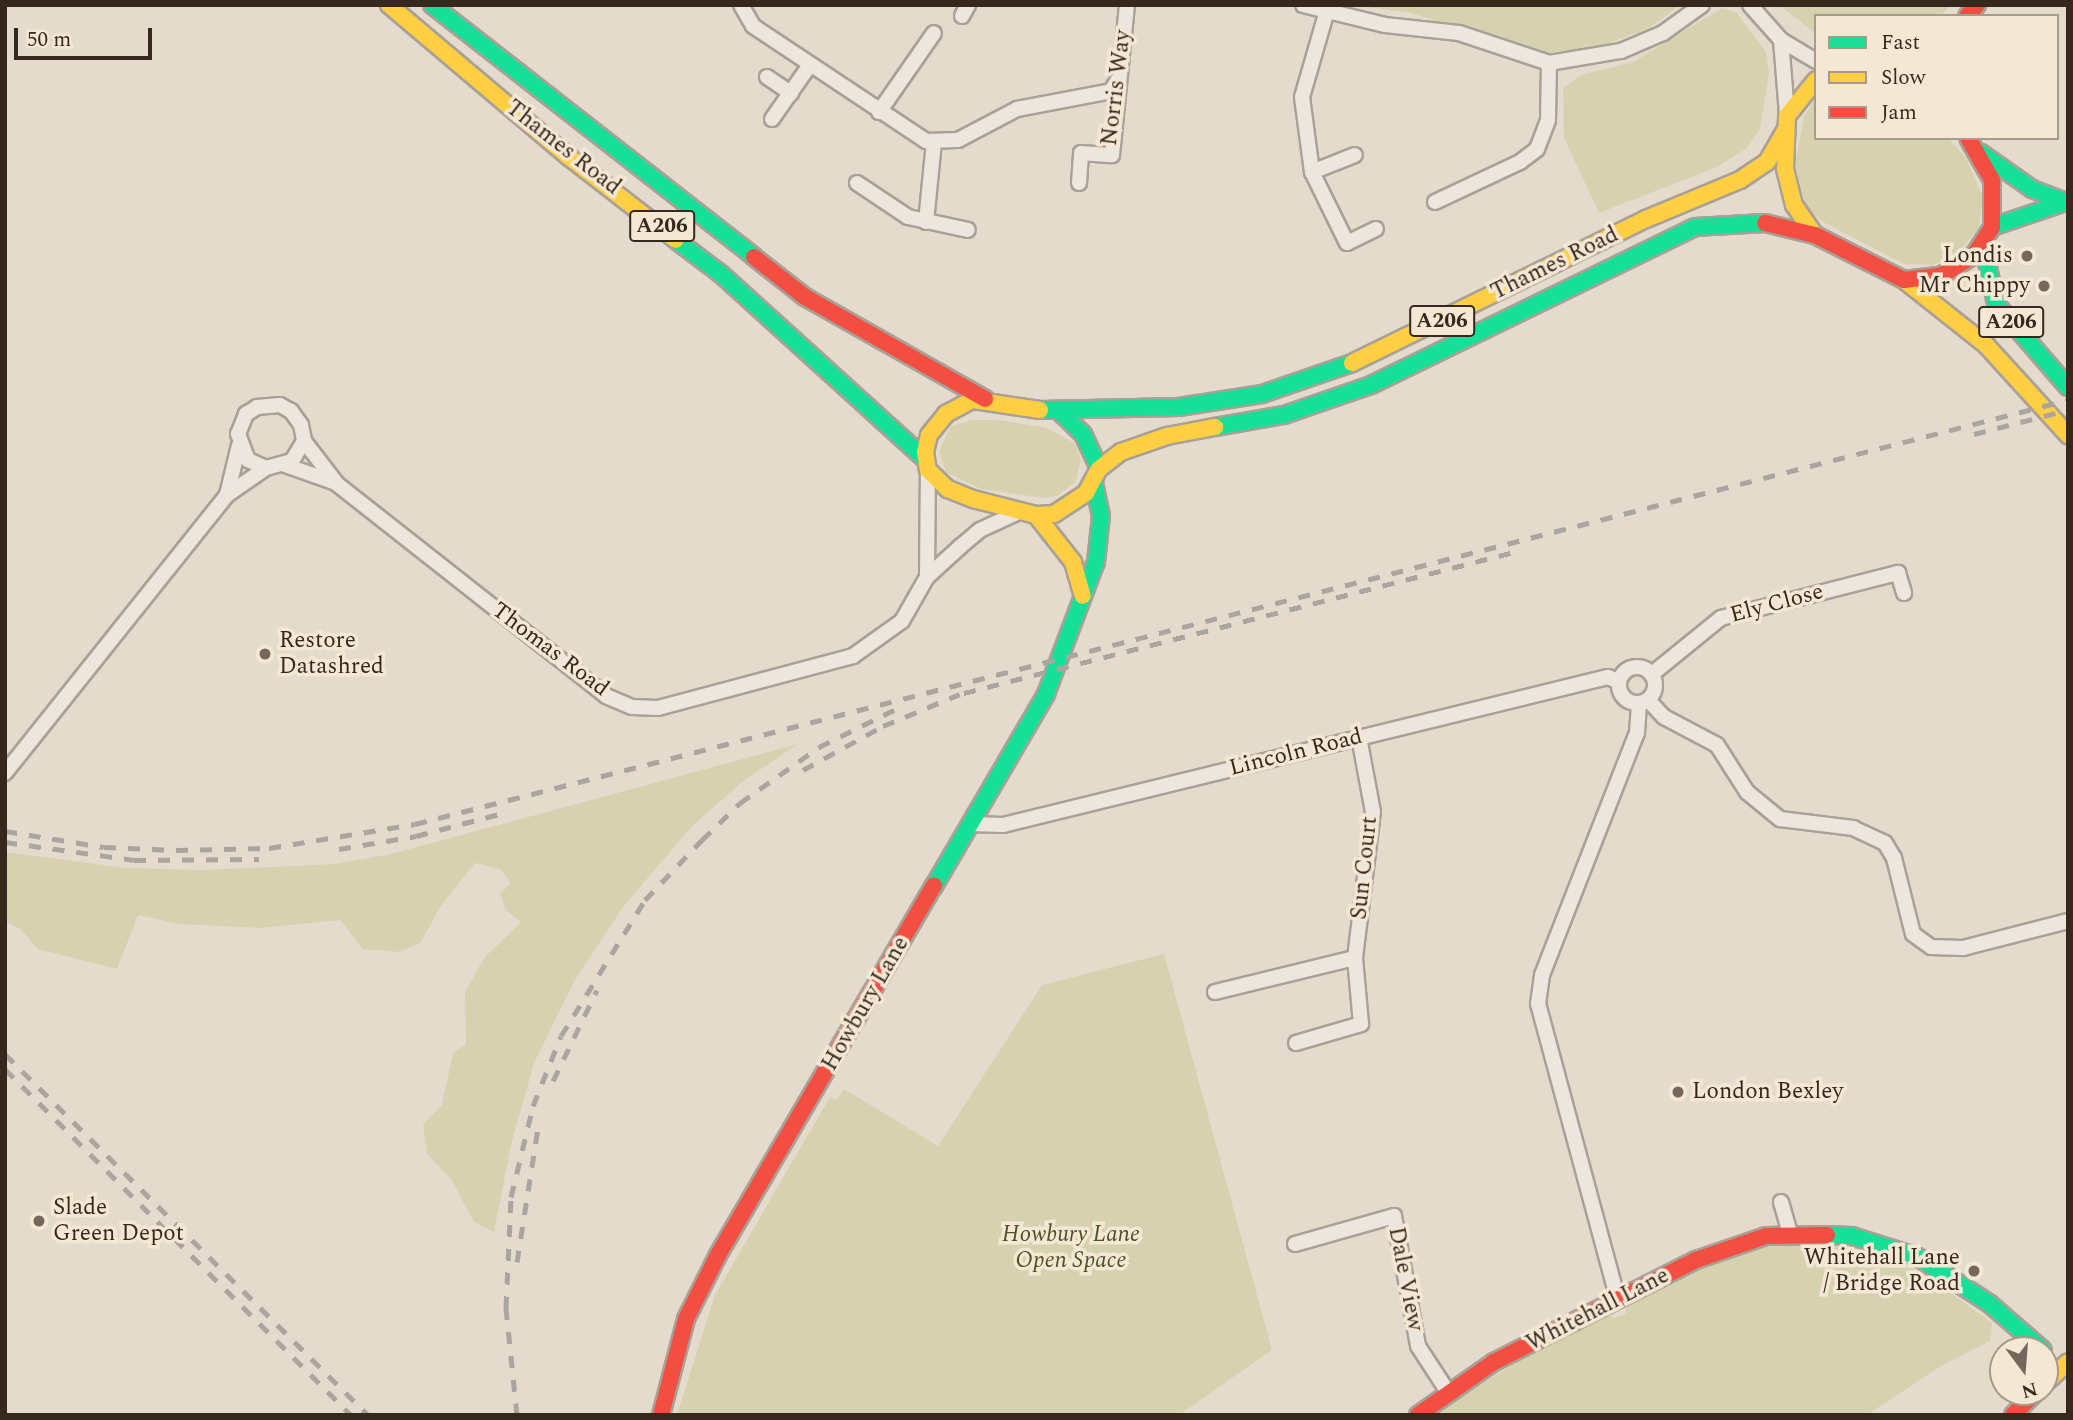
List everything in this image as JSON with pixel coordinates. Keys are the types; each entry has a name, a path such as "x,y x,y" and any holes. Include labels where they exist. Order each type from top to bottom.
{"main road":[{"name":"Thames Road","path":"389,5 569,157 731,282 927,464 948,489 1036,516 1071,506 1113,456 1145,443 1284,415 1371,384 1695,227 1758,222 1815,235 1904,280"},
{"name":"Thames Road","path":"432,5 805,297 985,399 1061,413 1222,402 1262,394 1372,356 1646,219 1740,180 1767,162 1786,123 1814,83"},
{"name":"Thames Road","path":"1786,123 1786,180 1794,205 1815,235"},
{"path":"1970,140 1981,153 2032,189 2067,201"},
{"path":"1904,280 1935,277 1964,265 1983,244 1992,227 1992,180 1981,153"},
{"path":"1992,227 2067,201"},
{"name":"A206","path":"1983,244 1997,304 2068,387"},
{"name":"A206","path":"1904,280 1986,345 2068,435"},
{"path":"927,464 929,435 946,414 985,399"},
{"path":"1061,413 1083,434 1097,476"},
{"name":"Howbury Lane","path":"661,1415 686,1320 718,1255 1046,694 1096,562 1101,516 1097,476"},
{"path":"1036,516 1073,562 1083,596"},
{"name":"Whitehall Lane","path":"1418,1415 1494,1362 1696,1260 1766,1236 1790,1233 1852,1237 1918,1257 1979,1296 2026,1336"}],"street":[{"path":"741,5 753,26 910,134 934,142 958,140 1026,106 1111,91 1118,80"},
{"name":"Norris Way","path":"1079,183 1081,153 1112,155 1128,5"},
{"path":"1303,5 1326,14 1459,33 1549,63 1621,51 1663,33 1702,5"},
{"path":"1750,5 1781,40 1814,60"},
{"path":"1326,14 1302,97 1312,172 1347,243 1376,229"},
{"path":"879,112 934,33"},
{"path":"1781,40 1786,123"},
{"path":"1435,202 1520,162 1537,149 1548,120 1549,63"},
{"path":"772,119 810,65"},
{"path":"767,76 791,93"},
{"path":"926,222 934,142"},
{"path":"1312,172 1355,155"},
{"path":"857,183 908,217 968,230"},
{"name":"Thomas Road","path":"227,495 239,445 238,434 246,414 269,404 280,405 298,418 304,441 337,484 606,696 632,707 658,708 853,656 902,621 927,577 980,530 1018,512"},
{"path":"285,465 300,452 304,441"},
{"path":"239,445 248,460 266,468"},
{"name":"Thomas Road","path":"927,464 927,577"},
{"name":"Thomas Road","path":"5,773 227,495 266,468 285,465 337,484"},
{"name":"Ely Close","path":"1652,674 1721,618 1898,573 1904,593"},
{"name":"Lincoln Road","path":"971,824 1003,825 1608,677 1619,682 1625,671 1636,666 1652,674"},
{"path":"1618,1300 1538,993 1637,733 1643,702 1656,685 1652,674"},
{"path":"1619,682 1624,698 1643,702 1664,717 1717,745 1747,792 1780,819 1853,828 1885,843 1894,858 1913,934 1931,947 1964,948 2068,920"},
{"name":"Sun Court","path":"1296,1043 1361,1024 1355,958 1373,812 1359,737"},
{"path":"1215,992 1355,958"},
{"path":"1781,1202 1790,1233"},
{"name":"Dale View","path":"1295,1244 1394,1216 1418,1346 1448,1392"}],"green space":[{"path":"1354,5 1680,5 1649,28 1596,48 1538,53 1411,13"},
{"path":"1779,5 1951,5 1942,14 1814,14 1814,32"},
{"path":"1722,8 1736,12 1766,52 1769,73 1760,129 1747,148 1717,167 1599,213 1564,138 1563,88 1581,75 1633,62"},
{"path":"1814,101 1814,140 1950,140 1966,158 1983,197 1979,227 1959,253 1933,265 1904,264 1823,222 1805,202 1795,165 1804,117"},
{"path":"972,420 999,420 1047,428 1074,443 1081,460 1076,481 1057,496 1044,498 981,489 946,472 939,452 951,426"},
{"path":"798,744 742,782 691,827 623,907 575,980 534,1063 511,1145 494,1232 474,1222 451,1179 427,1154 423,1124 442,1105 453,1053 466,1044 465,992 484,958 521,922 506,910 500,894 511,883 500,869 475,863 440,907 421,942 400,952 363,949 340,920 260,928 179,924 138,915 117,969 38,949 20,929 5,921 5,852 126,868 203,870 335,864 391,854"},
{"name":"Howbury Lane Open Space","path":"1164,954 1272,1350 1179,1415 677,1415 715,1295 830,1097 836,1100 844,1089 938,1146 1042,985"},
{"path":"1777,1240 1852,1246 1910,1263 1992,1323 1989,1342 1941,1366 1867,1415 1439,1415 1460,1397 1545,1345 1609,1315 1615,1318 1626,1313 1626,1307 1751,1246"}],"railway":[{"path":"5,831 104,847 176,850 269,848 415,824 2068,400"},
{"path":"1974,434 2056,413"},
{"path":"964,693 1510,553"},
{"path":"803,770 883,726 960,694"},
{"path":"517,1415 506,1308 511,1197 533,1106 561,1036 645,900 740,803 819,747 898,708"},
{"path":"339,849 416,836 503,813"},
{"path":"5,842 134,860 259,859"},
{"path":"553,1081 597,990"},
{"path":"5,1054 368,1415"},
{"path":"5,1069 351,1415"},
{"path":"517,1262 538,1128"}],"traffic: fast":[{"path":"432,5 754,257"},
{"path":"1981,153 2032,189 2066,202"},
{"path":"1992,227 2066,202"},
{"path":"1215,427 1284,415 1371,385 1695,227 1765,223"},
{"path":"676,240 721,274 925,459"},
{"path":"1983,244 1996,304 2068,387"},
{"path":"1040,410 1179,407 1262,394 1352,363"},
{"path":"1061,413 1083,434 1099,469"},
{"path":"934,886 1046,694 1096,562 1101,516 1094,483"},
{"path":"1827,1235 1852,1236 1918,1257 1990,1304 2027,1336"}],"traffic: slow":[{"path":"389,5 569,157 676,240"},
{"path":"1814,82 1787,116 1785,169 1794,205 1815,235"},
{"path":"1352,363 1646,219 1740,180 1767,162 1785,131"},
{"path":"1904,280 1986,345 2068,435"},
{"path":"1040,410 972,400 946,414 929,435 925,452 928,470 948,489 973,499 1036,515 1054,514 1086,493 1099,469 1121,452 1167,436 1215,427"},
{"path":"1036,515 1073,562 1083,596"},
{"path":"2059,1370 2068,1362"}],"traffic: jam":[{"path":"1969,14 1977,5"},
{"path":"1765,223 1815,235 1904,280 1942,275 1974,255 1992,227 1992,180 1969,140"},
{"path":"754,257 805,297 985,399"},
{"path":"661,1415 686,1319 718,1255 934,886"},
{"path":"1418,1415 1494,1362 1696,1260 1766,1236 1827,1235"},
{"path":"2013,1415 2022,1406"}],"place":[{"name":"Londis","path":"2027,256"},
{"name":"Mr Chippy","path":"2044,286"},
{"name":"Restore Datashred","path":"265,654"},
{"name":"London Bexley","path":"1678,1092"},
{"name":"Slade Green Depot","path":"39,1221"},
{"name":"Whitehall Lane / Bridge Road","path":"1974,1271"}]}
